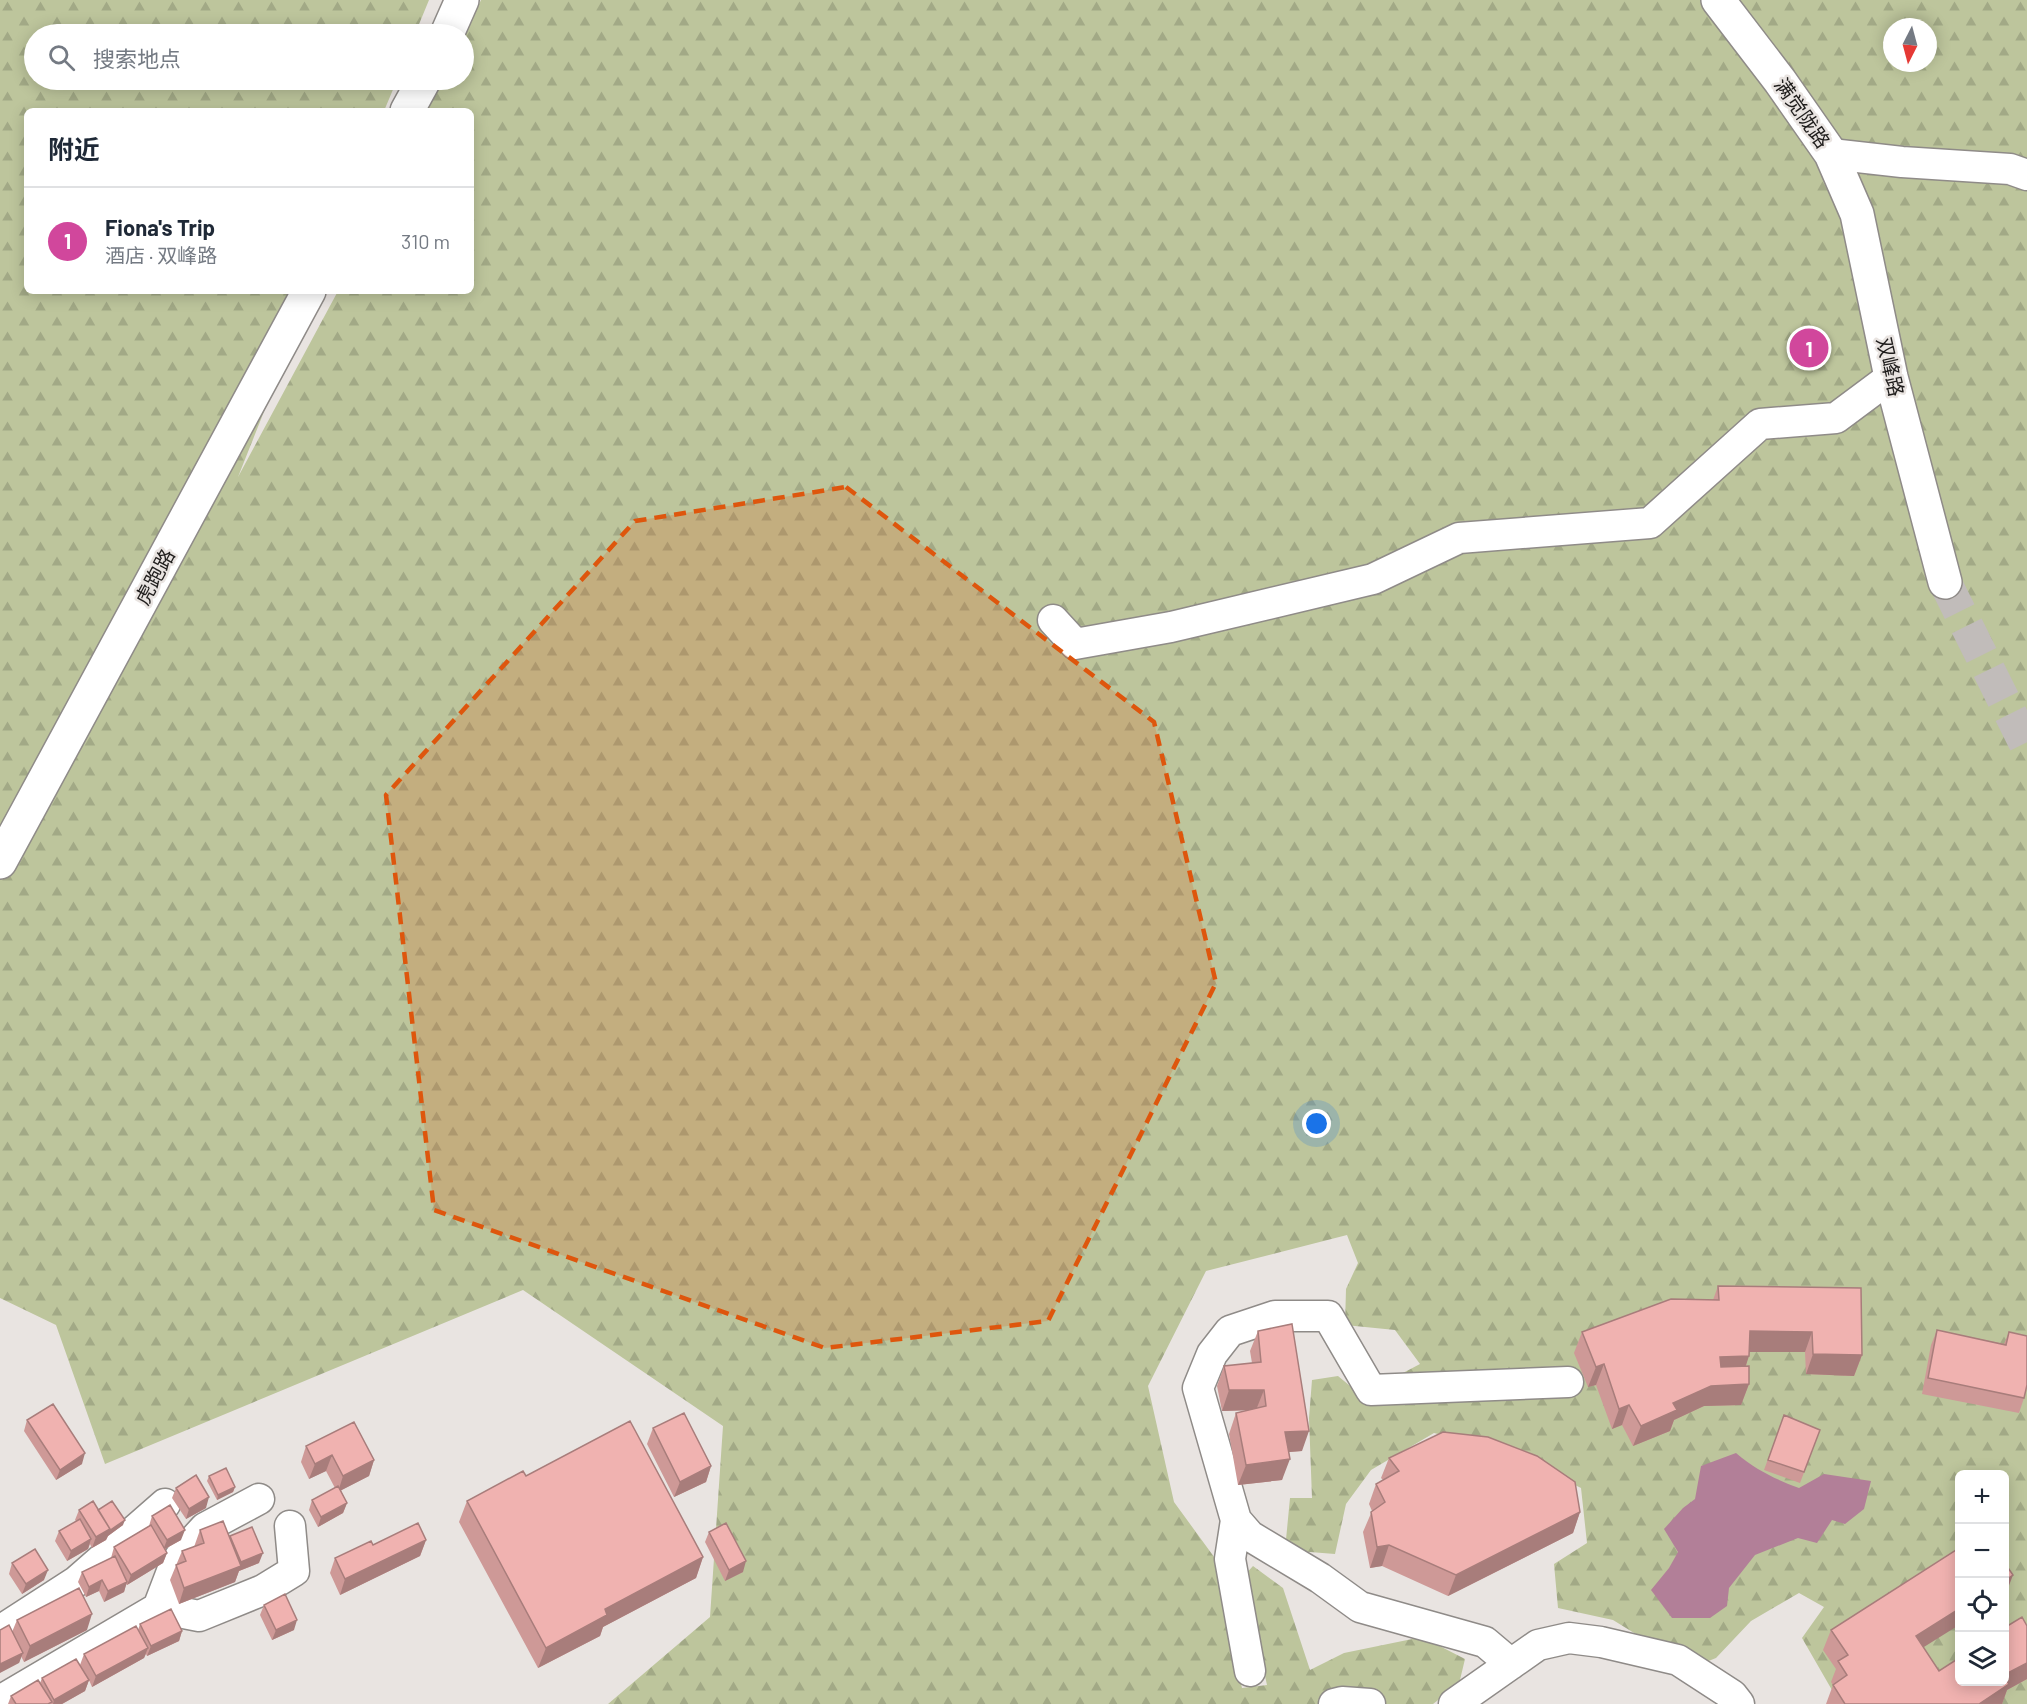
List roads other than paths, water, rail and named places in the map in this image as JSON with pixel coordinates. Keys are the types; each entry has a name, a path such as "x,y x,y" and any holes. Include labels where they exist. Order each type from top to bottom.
{"main road":[{"path":"451,24 462,0"},
{"name":"满觉陇路","path":"1718,0 1780,81 1831,154"},
{"path":"409,108 419,90"},
{"name":"双峰路","path":"1831,154 1857,214 1891,377 1945,582"},
{"name":"虎跑路","path":"0,862 307,294"}],"street":[{"name":"满觉陇路","path":"1831,154 1902,162 2010,169 2027,175"},
{"path":"1053,620 1075,644 1171,627 1373,579 1459,538 1650,523 1760,424 1836,418 1891,377"},
{"path":"1250,1671 1230,1559 1236,1520 1198,1388 1212,1354 1230,1331 1275,1316 1328,1316 1371,1390 1568,1382"},
{"path":"0,1701 158,1608 174,1566 205,1528 259,1499"},
{"path":"0,1631 77,1581 165,1504"},
{"path":"1236,1520 1250,1536 1320,1578 1360,1606 1485,1642 1511,1664"},
{"path":"158,1608 199,1616 263,1590 294,1571 290,1526"},
{"path":"1454,1704 1538,1645 1569,1638 1601,1642 1678,1660 1732,1695 1738,1704"},
{"path":"1334,1704 1342,1702 1370,1704"}],"tunnel":[{"path":"1945,582 2027,747"}],"place":[{"name":"Fiona's Trip","path":"1809,348"}]}
